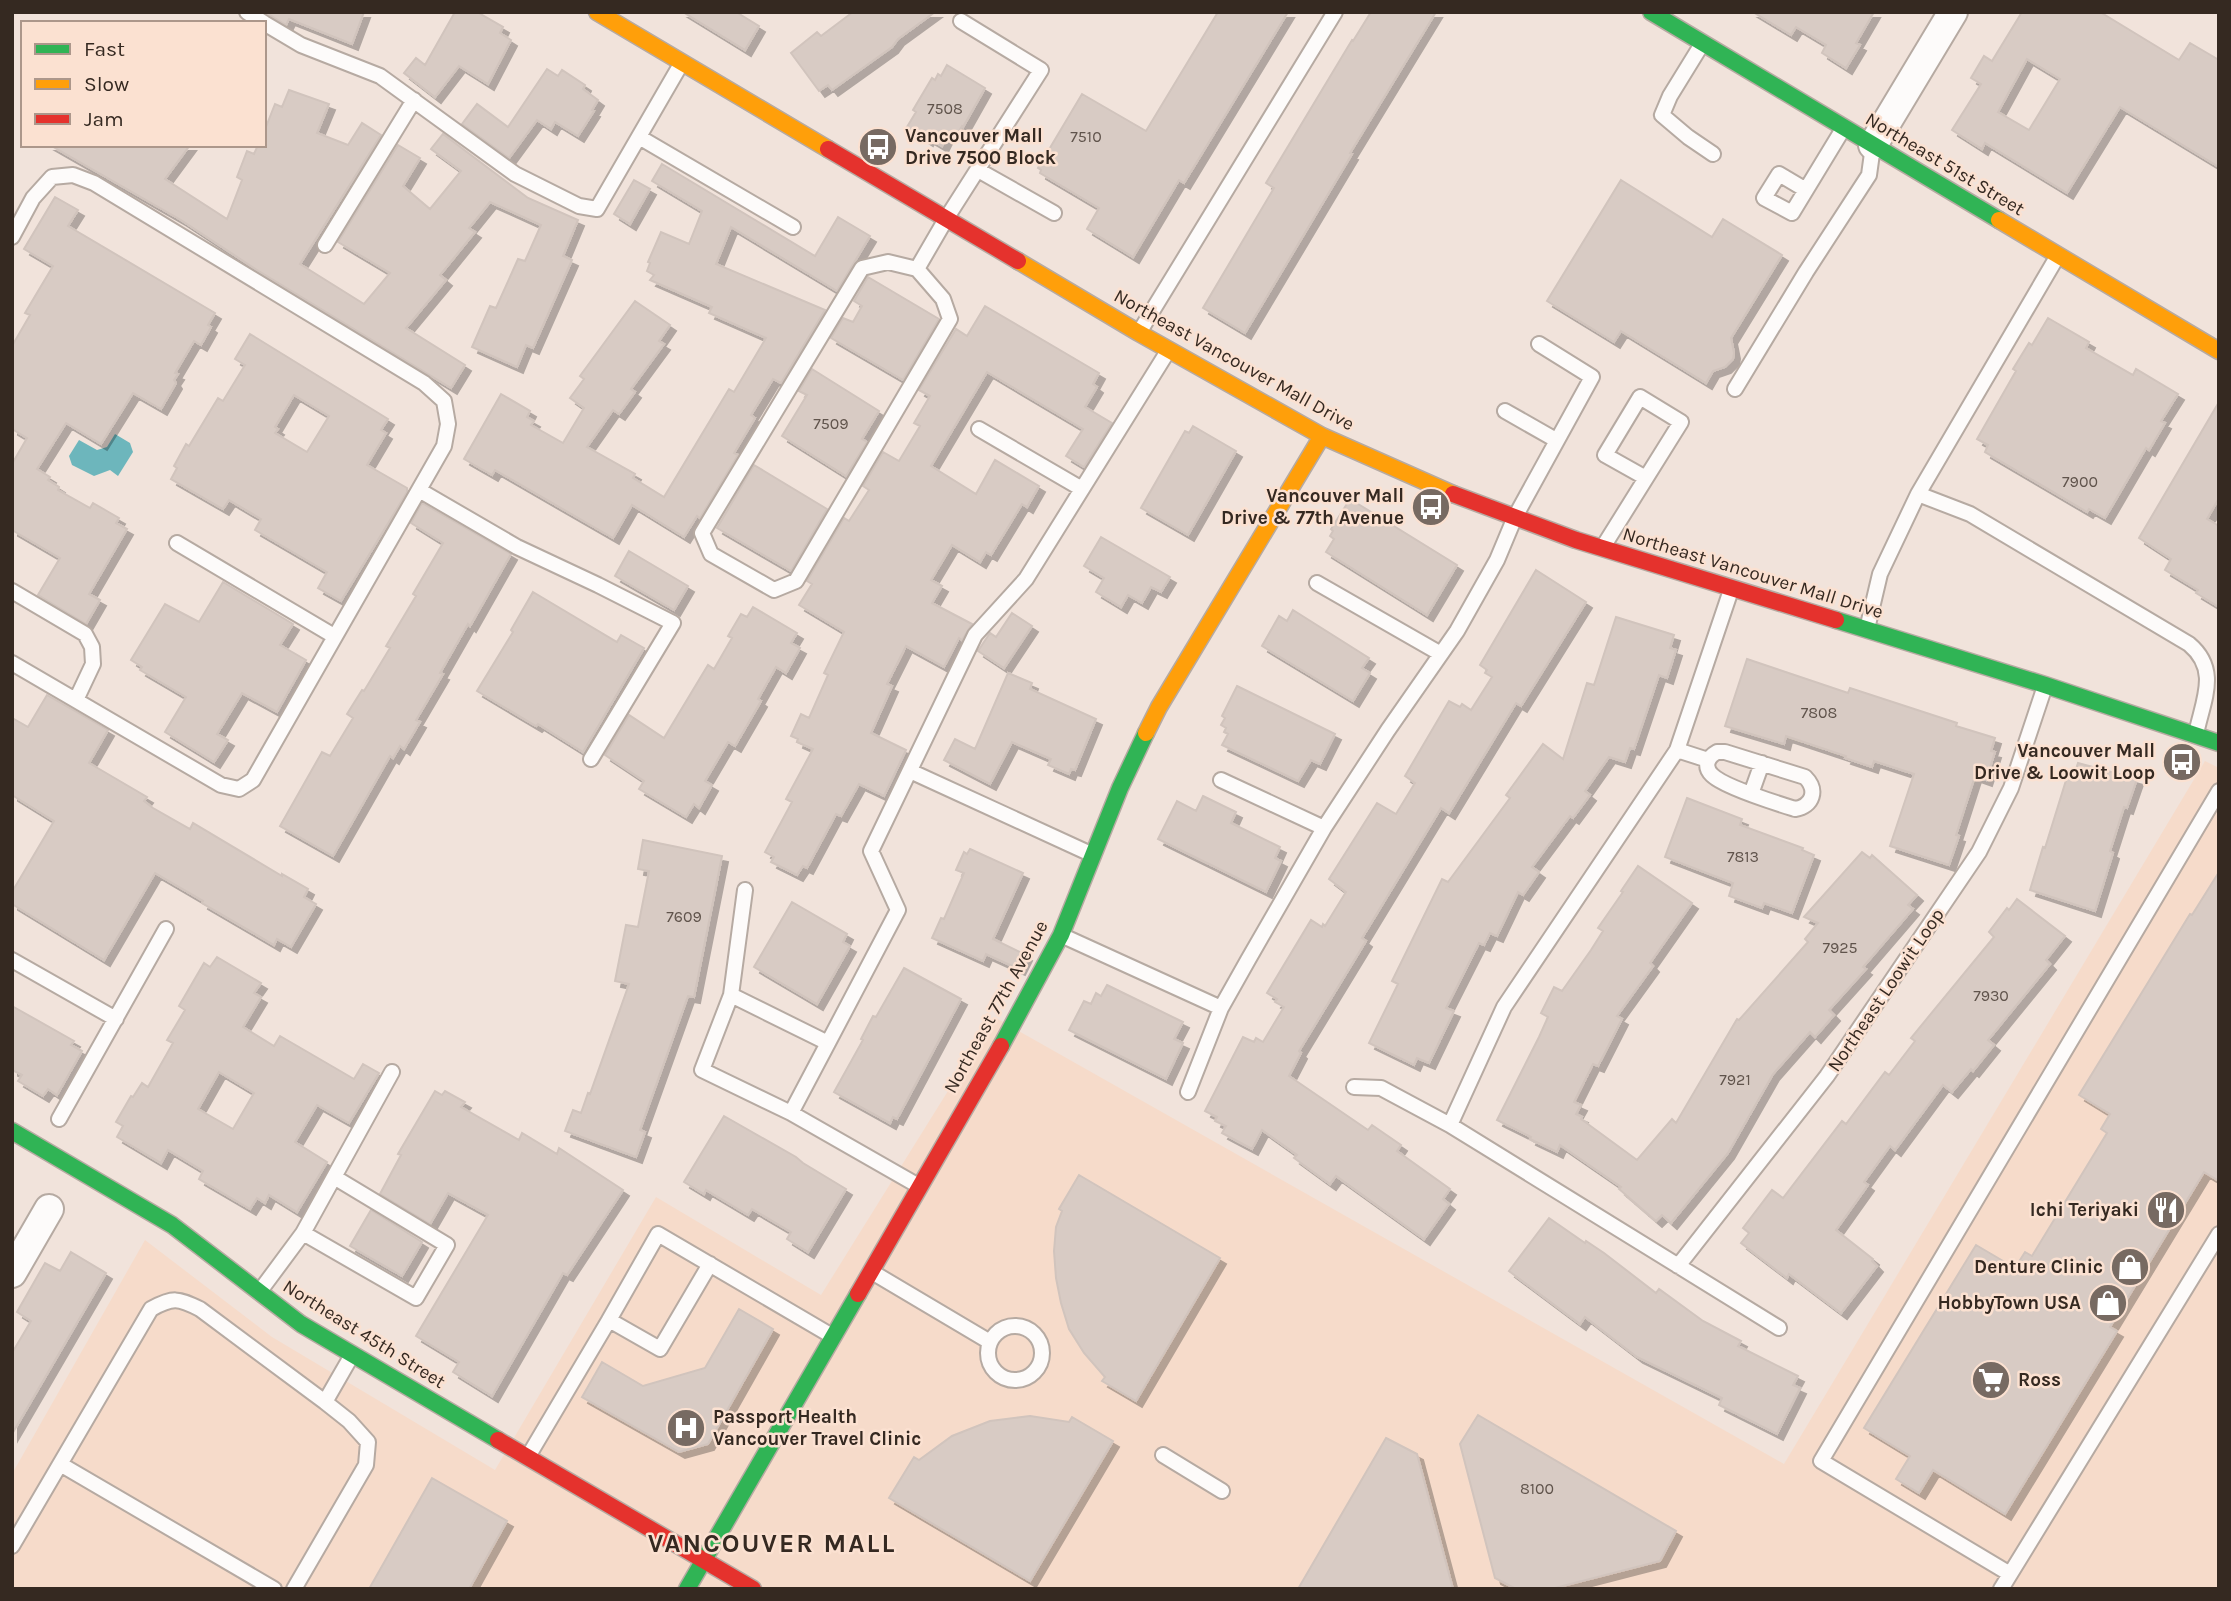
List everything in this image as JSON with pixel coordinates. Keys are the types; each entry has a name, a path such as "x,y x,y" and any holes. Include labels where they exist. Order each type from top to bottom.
{"street":[{"name":"Northeast Vancouver Mall Drive","path":"597,12 1139,333 1322,436 1445,491 1602,548 2045,685 2219,743"},
{"name":"Northeast 51st Street","path":"1651,12 2219,351"},
{"path":"1873,145 1954,12"},
{"name":"Northeast 77th Avenue","path":"687,1589 1021,1012 1061,935 1120,788 1159,707 1322,436"},
{"name":"Northeast 45th Street","path":"12,1130 172,1225 301,1324 753,1589"},
{"path":"12,1273 49,1209"}],"lane":[{"path":"1139,333 1335,12"},
{"path":"917,269 1041,70 961,21"},
{"path":"266,24 301,45 380,76 515,174 579,206 597,209 682,63"},
{"path":"1703,43 1670,96 1662,115 1688,138 1713,154"},
{"path":"325,245 414,100"},
{"path":"1806,190 1844,128"},
{"path":"639,137 793,227"},
{"path":"1735,389 1806,272 1869,176 1873,145"},
{"path":"978,170 1054,213"},
{"path":"12,237 33,198 52,177 73,175 94,183 424,383 444,401 448,424 444,446 253,780 239,789 221,785 12,663"},
{"path":"1866,631 1880,574 1918,494 2058,255"},
{"path":"888,262 917,269 943,299 950,319 796,581 774,590 712,554 702,533 862,268 888,262"},
{"path":"1188,1092 1221,1008 1324,828 1457,631 1497,560 1515,517 1592,377 1539,344"},
{"path":"791,1114 898,910 871,851 975,635 1026,579 1169,350"},
{"path":"1602,548 1646,478 1681,422 1640,397 1605,455 1646,478"},
{"path":"1505,411 1556,440"},
{"path":"979,429 1082,489"},
{"path":"419,490 517,547 673,623 591,759"},
{"path":"1918,494 1970,514 2189,643 2205,662 2208,674 2196,735"},
{"path":"177,543 334,636"},
{"path":"1317,583 1441,654"},
{"path":"1450,1125 1504,1007 1677,750 1731,589"},
{"path":"12,591 85,634 92,647 93,664 76,701"},
{"name":"Northeast Loowit Loop","path":"1678,1266 1827,1076 1979,852 2011,788 2045,685"},
{"path":"1677,750 1708,760"},
{"path":"1721,752 1805,776 1812,786 1812,797 1805,806 1795,809 1713,776 1707,769 1708,760 1713,754 1721,752"},
{"path":"1751,793 1762,763"},
{"path":"910,771 1094,855"},
{"path":"1221,779 1324,828"},
{"path":"2010,1574 1821,1461 2219,791"},
{"path":"745,890 731,995 702,1070 791,1114 920,1186"},
{"path":"59,1119 166,929"},
{"path":"1061,935 1221,1008"},
{"path":"12,960 116,1019"},
{"path":"731,995 828,1043"},
{"path":"259,1293 303,1233 392,1072"},
{"path":"1354,1087 1381,1088 1450,1125 1779,1328"},
{"path":"303,1233 416,1298 447,1245 334,1177"},
{"path":"528,1457 658,1234 833,1337"},
{"path":"2001,1589 2219,1234"},
{"path":"609,1321 660,1349 710,1264"},
{"path":"871,1271 990,1342"},
{"path":"12,1546 151,1309 166,1300 184,1301 200,1309 325,1402 349,1421 368,1442 366,1465 294,1589"},
{"path":"325,1402 352,1354"},
{"path":"1163,1455 1222,1491"},
{"path":"60,1464 274,1589"}],"shaded area":[{"path":"2205,761 2219,768 2219,1589 12,1589 12,1474 145,1240 272,1337 495,1470 656,1197 821,1295 994,1017 1784,1464"}],"water":[{"path":"115,434 130,443 133,452 118,476 110,470 94,476 72,465 69,456 79,440 97,450 107,447"}],"building":[{"path":"265,12 364,12 352,44 289,19 286,25"},
{"path":"455,12 477,12 503,27 500,33 511,40 488,84 459,66 435,97 404,73 416,58 425,65"},
{"path":"683,12 736,12 759,26 745,50"},
{"path":"853,12 935,12 832,90 828,85 819,91 791,53 817,32 821,36"},
{"path":"1218,12 1288,12 1184,183 1179,180 1133,257 1087,229 1099,208 1040,173 1038,168 1082,94 1146,131"},
{"path":"1371,12 1436,12 1245,333 1203,308 1274,188 1266,183"},
{"path":"1753,12 1874,12 1856,43 1860,45 1846,68 1822,53 1826,45 1796,27 1791,35"},
{"path":"2022,12 2100,12 2179,60 2190,43 2219,60 2219,167 2120,107 2067,193 1985,143 1982,149 1952,130 1981,84 1971,78 1984,56 1992,61","holes":["2027,59 2060,79 2029,130 1998,112"]},
{"path":"947,65 985,88 963,127 956,136 949,132 942,146 907,127 916,112 913,110 932,78 935,80 938,74 941,76"},
{"path":"547,69 558,76 562,70 585,85 583,89 598,100 578,136 555,122 551,129 537,120 509,158 462,124 477,104 508,127"},
{"path":"289,90 329,104 317,133 348,145 362,123 381,135 300,264 364,304 390,273 338,242 398,145 420,158 403,186 430,209 461,171 431,149 443,134 528,198 578,220 563,256 572,260 533,348 526,345 517,367 472,347 490,306 496,308 518,259 525,261 541,225 490,202 469,228 475,232 440,275 446,280 406,328 465,365 451,388 257,270 181,220 53,147 189,147 165,179 227,219 242,180 237,177 247,151 254,154 257,147 266,147 266,127 275,104 282,107"},
{"path":"662,164 815,256 838,217 870,236 837,291 731,227 716,264 825,310 781,383 773,379 751,415 755,418 734,453 738,455 700,518 697,516 684,537 632,505 613,538 495,470 492,475 464,459 501,394 530,411 527,417 534,421 531,425 563,443 584,408 570,398 584,379 580,376 635,301 670,325 659,341 664,344 631,389 635,392 619,414 613,410 587,447 635,474 633,478 664,497 729,389 734,392 766,338 709,313 712,307 650,280 654,275 647,271 648,262 661,232 689,244 702,211 652,181"},
{"path":"634,180 650,189 630,224 614,214"},
{"path":"1621,180 1712,237 1723,219 1782,255 1731,338 1733,359 1725,367 1713,371 1706,383 1621,331 1614,342 1547,301"},
{"path":"55,197 78,210 68,226 215,313 201,345 194,341 175,373 178,374 174,380 176,383 161,409 133,393 101,444 66,423 37,469 50,477 48,480 59,487 58,490 90,508 93,503 119,518 116,523 127,529 89,594 100,600 86,624 38,595 60,558 12,530 12,464 27,438 12,429 12,346 30,315 25,313 53,266 24,249"},
{"path":"868,277 939,319 903,380 831,338 843,318 853,322 862,306 854,301"},
{"path":"985,306 1099,373 1093,384 1097,387 1085,407 1112,423 1084,467 1066,456 1083,429 987,372 931,466 976,494 995,460 1039,486 1027,507 1022,504 991,555 986,552 980,562 952,545 931,580 942,586 932,603 972,624 962,640 959,638 944,667 906,646 887,684 892,686 871,733 906,750 884,796 859,784 841,816 836,814 807,868 803,866 797,875 771,862 774,857 765,852 792,802 786,799 813,749 797,742 798,739 791,736 801,714 809,718 828,675 824,673 844,632 799,605 812,584 807,581 844,518 849,521 869,490 863,486 883,452 899,461 920,426 914,423 930,396 919,390 956,329 967,336"},
{"path":"2048,318 2089,342 2086,348 2133,375 2136,369 2178,394 2161,421 2165,423 2149,450 2146,448 2105,518 2089,509 2087,512 1985,452 1988,445 1977,439 2016,371 2013,369"},
{"path":"250,334 388,419 381,430 386,433 367,465 407,488 407,492 341,601 318,588 327,572 255,530 261,519 229,500 223,509 171,479 177,468 174,466 186,444 189,446 218,398 223,401 245,365 235,359","holes":["294,395 329,416 307,452 275,433 278,429 275,427"]},
{"path":"812,369 879,411 862,439 867,442 846,476 782,436 807,395 799,391"},
{"path":"2219,402 2219,498 2207,519 2219,526 2219,607 2196,593 2198,590 2165,570 2171,559 2139,538"},
{"path":"1193,426 1236,451 1188,535 1141,508 1185,431 1189,433"},
{"path":"754,465 827,509 791,571 717,528"},
{"path":"1350,499 1457,565 1427,615 1326,552 1334,539 1330,536 1333,531 1331,529"},
{"path":"422,503 511,554 440,673 443,674 416,720 420,722 404,749 400,746 393,758 390,756 333,856 280,826 322,752 330,756 353,718 347,714 390,648 386,646 443,543 411,523"},
{"path":"1101,537 1170,577 1161,592 1151,587 1142,603 1128,595 1121,607 1096,592 1104,578 1084,566"},
{"path":"629,551 688,586 674,610 615,576"},
{"path":"1536,570 1586,602 1521,706 1516,703 1449,813 1441,808 1362,938 1366,941 1299,1051 1301,1053 1289,1076 1368,1130 1372,1125 1401,1145 1397,1151 1450,1189 1443,1199 1449,1204 1424,1239 1336,1176 1330,1184 1294,1158 1297,1155 1262,1130 1252,1149 1222,1133 1226,1126 1215,1121 1217,1117 1205,1111 1243,1037 1254,1042 1256,1038 1263,1042 1284,1007 1267,993 1311,920 1322,927 1323,924 1325,926 1346,892 1329,879 1377,803 1396,814 1415,783 1405,776 1449,701 1460,707 1462,704 1471,710 1492,677 1485,673 1487,670 1480,665"},
{"path":"223,582 293,624 280,645 306,660 277,712 242,693 217,734 228,740 214,762 165,732 186,697 140,670 142,667 131,660 165,604 199,622"},
{"path":"533,592 617,642 621,635 644,648 583,752 477,691 513,632 511,630"},
{"path":"753,607 797,633 791,643 800,648 786,673 776,667 758,699 761,701 735,746 728,742 705,781 712,785 699,808 694,804 686,817 639,789 644,781 605,755 629,715 664,738 708,665 714,669 732,638 728,636 741,614 747,617"},
{"path":"1293,610 1369,658 1362,668 1370,673 1353,701 1262,646 1279,616 1287,621"},
{"path":"1012,613 1032,626 1004,668 978,651 990,633 996,637"},
{"path":"1616,617 1674,635 1670,648 1676,650 1667,678 1659,675 1634,749 1630,748 1625,762 1609,757 1585,791 1590,795 1573,818 1570,816 1532,867 1539,872 1523,895 1518,892 1497,936 1490,933 1484,945 1479,943 1446,1008 1454,1011 1429,1063 1417,1058 1414,1065 1369,1043 1398,984 1392,981 1442,879 1448,882 1510,798 1506,795 1543,744 1563,759 1587,683 1594,685"},
{"path":"1747,659 1848,693 1850,688 1995,738 1991,751 1995,752 1986,780 1975,776 1949,865 1890,846 1914,774 1874,761 1872,767 1786,736 1784,744 1725,726"},
{"path":"1008,673 1032,683 1030,689 1096,719 1075,770 1071,769 1069,774 1048,765 1051,759 1012,742 990,784 944,760 955,739 975,749"},
{"path":"1237,686 1335,734 1320,764 1311,760 1298,781 1222,745 1228,734 1224,732 1226,728 1221,725 1225,718 1222,716"},
{"path":"47,695 108,730 89,763 147,797 144,801 153,808 190,829 193,823 308,889 304,897 316,904 291,947 277,939 274,945 155,873 104,960 12,904 12,892 54,821 12,795 12,718 28,727"},
{"path":"2078,763 2137,779 2127,808 2124,807 2110,851 2113,853 2095,911 2030,890 2068,774 2074,775"},
{"path":"1203,796 1236,812 1231,823 1280,847 1275,858 1281,861 1266,892 1158,839 1177,801 1196,811"},
{"path":"1687,798 1742,819 1740,825 1803,848 1802,850 1814,855 1792,913 1764,903 1762,908 1729,896 1733,883 1665,857"},
{"path":"643,840 722,856 694,997 688,996 640,1130 645,1132 636,1157 565,1131 573,1110 581,1113 588,1093 590,1094 629,984 615,981 626,925 638,927 649,871 638,869"},
{"path":"970,849 1023,873 993,939 1026,955 1019,969 986,954 983,961 932,938 941,918 944,919 964,873 956,870 964,852 967,854"},
{"path":"1862,852 1870,858 1872,855 1917,895 1908,905 1913,909 1863,967 1866,969 1829,1010 1834,1015 1815,1037 1810,1032 1773,1074 1728,1153 1671,1223 1662,1215 1656,1221 1619,1189 1621,1187 1560,1145 1557,1152 1497,1120 1548,1017 1541,1013 1554,987 1562,991 1591,950 1603,931 1598,928 1638,866 1692,903 1650,963 1653,966 1617,1016 1622,1019 1598,1066 1593,1064 1574,1102 1581,1105 1576,1114 1582,1117 1581,1119 1637,1160 1672,1119 1676,1123 1737,1019 1739,1020 1808,942 1805,939 1818,923 1804,917"},
{"path":"2219,872 2219,1181 2204,1172 2110,1327 2117,1331 2005,1514 1933,1470 1919,1493 1896,1479 1910,1456 1864,1428 1976,1245 2015,1268 2025,1252 2032,1256 2107,1133 2101,1129 2110,1114 2079,1095 2190,914 2192,915"},
{"path":"2017,899 2065,936 2046,960 2050,964 1988,1040 1994,1045 1973,1071 1971,1069 1952,1092 1943,1085 1895,1150 1890,1146 1864,1182 1868,1185 1836,1230 1873,1259 1877,1266 1841,1313 1789,1274 1787,1278 1741,1243 1749,1233 1743,1228 1772,1190 1783,1198 1842,1121 1846,1124 1885,1072 1889,1075 1915,1041 1911,1038 1994,937 1989,932"},
{"path":"792,902 847,934 843,942 850,946 817,1004 754,967"},
{"path":"217,957 261,983 254,993 261,997 243,1027 274,1046 280,1036 354,1079 363,1064 379,1073 349,1123 317,1105 295,1142 327,1162 297,1212 269,1195 265,1203 257,1198 250,1209 199,1179 203,1171 168,1150 161,1163 117,1137 123,1126 116,1122 131,1096 133,1097 142,1083 148,1087 173,1043 167,1040 185,1010 179,1006 204,963 210,967","holes":["219,1072 254,1093 233,1129 198,1109"]},
{"path":"904,968 961,999 897,1119 893,1117 890,1123 834,1092 873,1016 876,1017"},
{"path":"1107,985 1183,1022 1174,1039 1183,1043 1166,1079 1069,1030 1084,1001 1091,1004 1096,993 1101,996"},
{"path":"12,1006 74,1041 71,1045 82,1051 57,1095 48,1089 43,1096 18,1081 22,1075 12,1070"},
{"path":"435,1091 442,1095 445,1091 465,1102 461,1107 519,1140 522,1133 557,1154 559,1148 623,1190 567,1275 563,1273 492,1396 453,1372 459,1362 416,1336 488,1215 448,1193 430,1224 380,1194 401,1155 398,1154"},
{"path":"724,1116 846,1189 808,1252 787,1239 791,1232 752,1209 748,1215 706,1190 704,1194 684,1182"},
{"path":"1079,1175 1220,1258 1136,1401 1102,1381 1105,1377 1084,1353 1069,1329 1061,1303 1054,1251 1056,1227 1062,1211 1059,1209"},
{"path":"371,1210 422,1242 402,1276 350,1246"},
{"path":"1549,1218 1604,1253 1656,1293 1659,1289 1703,1321 1741,1341 1738,1346 1798,1376 1793,1385 1800,1388 1777,1434 1719,1405 1722,1398 1637,1357 1585,1317 1580,1324 1509,1271"},
{"path":"71,1252 106,1273 12,1434 12,1353 31,1321 17,1312 45,1263 60,1271"},
{"path":"739,1309 773,1329 708,1444 679,1452 582,1397 602,1362 643,1386 705,1368"},
{"path":"1478,1415 1676,1531 1660,1561 1551,1589 1516,1589 1495,1578 1460,1444"},
{"path":"1030,1416 1069,1422 1072,1417 1113,1441 1030,1581 889,1498 914,1457 919,1460 952,1436 990,1421"},
{"path":"1386,1438 1417,1454 1453,1589 1298,1589"},
{"path":"432,1478 507,1521 469,1589 369,1589"}],"traffic: fast":[{"path":"1651,12 1999,220"},
{"path":"1836,620 2219,743"},
{"path":"1001,1046 1061,935 1120,788 1146,733"},
{"path":"12,1131 172,1225 301,1324 498,1440"},
{"path":"687,1589 858,1294"}],"traffic: slow":[{"path":"597,12 828,149"},
{"path":"1999,220 2219,351"},
{"path":"1018,261 1322,436 1453,494"},
{"path":"1146,733 1322,436"}],"traffic: jam":[{"path":"828,149 1018,261"},
{"path":"1453,494 1576,540 1836,620"},
{"path":"858,1294 1001,1046"},
{"path":"498,1440 753,1589"}],"place":[{"name":"Vancouver Mall Drive 7500 Block","path":"878,147"},
{"name":"Vancouver Mall Drive & 77th Avenue","path":"1431,507"},
{"name":"Vancouver Mall Drive & Loowit Loop","path":"2182,762"},
{"name":"Ichi Teriyaki","path":"2166,1210"},
{"name":"Denture Clinic","path":"2130,1267"},
{"name":"HobbyTown USA","path":"2108,1303"},
{"name":"Ross","path":"1991,1380"},
{"name":"Passport Health Vancouver Travel Clinic","path":"686,1428"}],"district":[{"name":"VANCOUVER MALL","path":"772,1543"}]}
